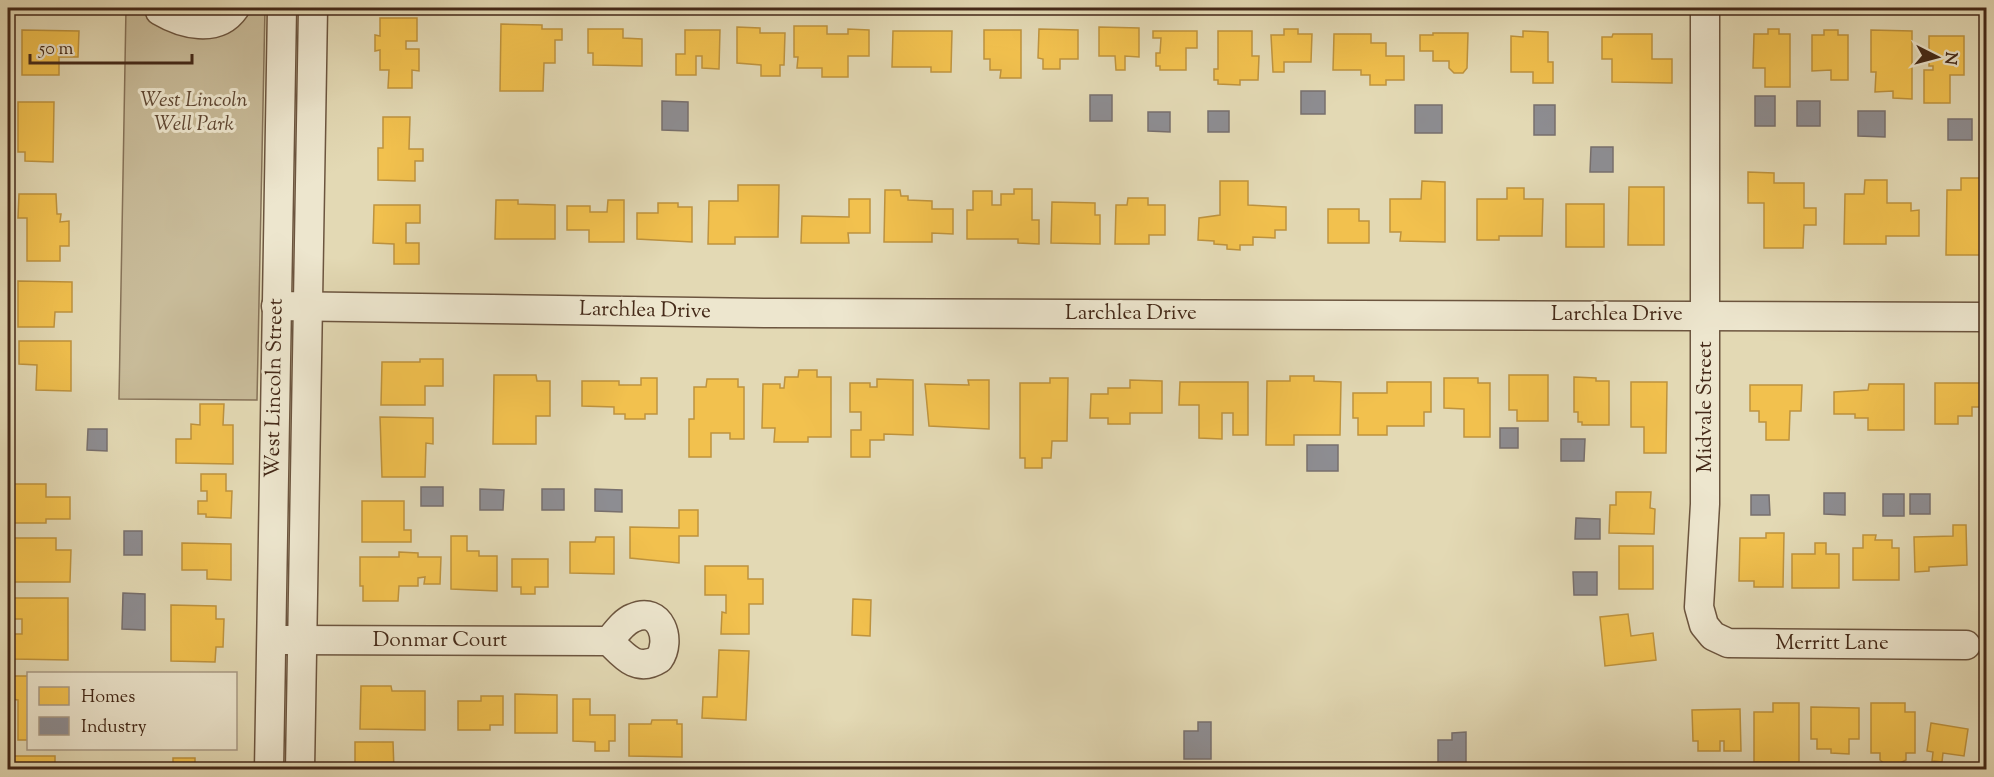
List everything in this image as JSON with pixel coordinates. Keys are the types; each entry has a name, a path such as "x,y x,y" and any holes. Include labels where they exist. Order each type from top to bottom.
{"street":[{"path":"160,8 160,11 178,22 207,25 231,14 235,8"},
{"name":"West Lincoln Street","path":"269,770 282,8"},
{"name":"West Lincoln Street","path":"300,770 313,8"},
{"name":"Midvale Street","path":"1704,625 1699,607 1705,504 1705,8"},
{"name":"Larchlea Drive","path":"276,306 768,313 1986,317"},
{"name":"Merritt Lane","path":"1704,625 1713,636 1728,642 1966,645"},
{"name":"Donmar Court","path":"272,640 609,641"}],"green space":[{"name":"West Lincoln Well Park","path":"126,8 265,8 257,400 119,399"}],"building: Homes":[{"path":"40,8 72,8 72,13 40,13"},
{"path":"380,18 417,18 417,41 406,41 406,49 419,49 419,71 412,70 412,88 388,88 389,70 380,70 380,50 375,51 375,35 380,36"},
{"path":"501,24 542,25 542,29 562,29 562,40 555,40 555,63 544,63 543,91 500,91"},
{"path":"794,26 827,26 827,34 848,34 848,29 869,30 869,56 848,56 848,77 822,77 822,68 797,68 798,57 794,57"},
{"path":"737,27 760,28 760,33 785,33 784,65 780,65 780,76 761,76 761,65 737,63"},
{"path":"1099,27 1139,28 1139,57 1125,56 1125,70 1116,70 1115,56 1099,56"},
{"path":"588,29 623,29 623,38 642,39 642,66 593,65 593,53 588,53"},
{"path":"1039,29 1078,30 1078,59 1060,59 1060,69 1043,69 1043,59 1038,58"},
{"path":"1284,29 1298,29 1298,34 1312,34 1311,62 1284,62 1284,72 1273,72 1271,35 1284,35"},
{"path":"1768,29 1779,29 1779,34 1790,34 1790,87 1765,87 1765,68 1753,68 1754,34 1768,34"},
{"path":"22,30 79,31 78,57 59,57 59,75 22,75"},
{"path":"685,30 720,30 719,69 702,68 702,56 696,56 696,75 676,75 676,54 685,54"},
{"path":"984,30 1021,30 1021,78 1000,78 1001,70 990,70 990,59 984,59"},
{"path":"1824,30 1838,30 1838,35 1848,35 1848,80 1831,80 1831,70 1812,71 1812,35 1824,35"},
{"path":"1871,30 1912,31 1912,99 1893,98 1893,91 1875,92 1876,72 1871,72"},
{"path":"893,31 952,31 951,72 931,72 931,67 892,67"},
{"path":"1153,31 1197,31 1197,48 1186,48 1186,70 1160,70 1160,66 1156,66 1156,53 1160,53 1161,38 1153,38"},
{"path":"1218,31 1252,31 1252,56 1259,56 1258,80 1240,80 1240,85 1218,84 1218,80 1214,80 1214,69 1218,69"},
{"path":"1523,31 1548,32 1548,62 1553,62 1553,83 1533,83 1533,72 1511,72 1511,36 1523,37"},
{"path":"1433,33 1468,33 1467,68 1463,73 1454,73 1449,68 1449,61 1433,61 1433,51 1420,51 1420,35 1433,35"},
{"path":"1334,34 1371,34 1371,43 1386,43 1386,56 1404,56 1404,80 1386,80 1386,85 1370,85 1370,75 1361,75 1361,70 1333,70"},
{"path":"1613,34 1652,34 1652,59 1672,59 1672,83 1612,82 1612,59 1602,59 1602,37 1612,37"},
{"path":"1929,36 1964,36 1964,75 1950,75 1950,103 1924,103 1924,70 1933,70 1933,66 1929,66"},
{"path":"18,102 54,102 53,162 25,161 25,152 18,152"},
{"path":"383,117 410,117 409,149 423,149 423,161 415,161 415,181 378,180 378,148 383,148"},
{"path":"1748,172 1774,173 1774,183 1804,183 1804,208 1816,208 1816,225 1804,225 1803,248 1764,248 1764,203 1748,203"},
{"path":"1961,178 1986,178 1986,255 1946,255 1947,190 1961,190"},
{"path":"1865,180 1887,180 1887,203 1911,203 1911,211 1919,210 1919,236 1886,236 1886,244 1844,244 1845,194 1864,194"},
{"path":"1220,181 1248,181 1248,205 1286,207 1286,230 1275,230 1275,238 1253,237 1253,245 1240,245 1240,250 1227,249 1227,245 1214,244 1214,241 1198,240 1199,218 1220,215"},
{"path":"1422,181 1445,182 1445,242 1400,241 1401,232 1390,232 1390,199 1421,199"},
{"path":"738,185 779,185 778,237 735,237 735,244 708,244 709,201 738,201"},
{"path":"1629,187 1664,187 1664,245 1628,245"},
{"path":"1507,188 1524,188 1524,199 1543,199 1542,236 1499,236 1499,240 1477,240 1477,199 1507,199"},
{"path":"1014,189 1032,189 1032,220 1039,220 1039,244 1018,243 1018,239 967,239 967,210 973,210 973,191 992,191 992,205 1001,205 1001,194 1014,194"},
{"path":"885,190 900,190 901,196 908,196 908,200 932,201 932,209 953,209 953,234 932,233 932,242 884,242"},
{"path":"19,194 56,194 57,214 61,214 60,222 69,221 69,246 60,246 60,261 27,261 27,218 18,218"},
{"path":"1128,198 1148,198 1148,205 1165,205 1165,235 1149,235 1149,244 1115,244 1116,205 1127,205"},
{"path":"849,199 870,199 870,233 848,233 849,243 801,243 802,216 849,217"},
{"path":"496,200 518,200 518,204 555,205 555,239 495,239"},
{"path":"608,200 624,200 624,242 589,242 589,230 567,230 567,206 590,206 590,212 607,212"},
{"path":"1052,202 1095,203 1095,215 1100,215 1100,244 1051,243"},
{"path":"658,203 678,203 678,207 692,207 692,242 637,239 637,213 658,213"},
{"path":"1566,204 1604,204 1604,247 1566,247"},
{"path":"374,205 420,205 420,223 406,223 406,243 419,243 419,264 394,264 394,244 373,243"},
{"path":"1328,209 1359,209 1359,221 1369,221 1369,243 1328,243"},
{"path":"18,281 72,282 72,312 55,312 54,327 18,327"},
{"path":"19,341 71,341 71,391 36,390 37,365 19,364"},
{"path":"420,359 443,359 443,386 425,386 425,405 381,405 382,362 420,362"},
{"path":"799,370 817,370 817,377 831,377 831,437 808,437 808,442 774,442 775,428 762,428 763,384 780,384 780,388 784,388 785,377 798,377"},
{"path":"494,375 536,375 537,381 550,381 550,416 536,416 536,444 493,444"},
{"path":"1509,375 1548,375 1548,421 1517,421 1517,410 1509,410"},
{"path":"1290,376 1314,376 1314,381 1341,382 1340,435 1294,435 1294,445 1266,445 1267,381 1290,381"},
{"path":"1574,377 1609,381 1609,425 1582,425 1582,422 1578,422 1578,412 1574,412"},
{"path":"641,378 657,378 657,414 645,414 645,419 625,419 625,414 614,414 614,407 582,406 582,381 619,381 619,385 641,385"},
{"path":"1050,378 1068,378 1067,441 1052,441 1051,458 1042,458 1042,468 1025,468 1025,458 1020,458 1020,383 1050,383"},
{"path":"1444,378 1478,378 1478,383 1490,383 1490,437 1464,437 1464,409 1444,408"},
{"path":"707,379 738,379 738,387 744,387 744,439 730,439 730,433 711,433 711,457 689,457 689,419 694,419 694,387 706,387"},
{"path":"877,379 913,380 913,435 884,434 884,440 870,440 870,457 851,457 851,430 861,430 861,412 850,412 850,383 870,383 870,387 877,387"},
{"path":"968,380 989,380 989,429 929,426 925,384 969,385"},
{"path":"1130,380 1162,381 1162,413 1130,413 1130,424 1108,424 1108,418 1090,418 1091,394 1108,394 1108,388 1130,388"},
{"path":"1180,382 1248,382 1248,435 1233,435 1233,413 1222,413 1222,439 1199,438 1199,405 1179,405"},
{"path":"1387,382 1431,382 1431,412 1424,412 1424,426 1387,426 1387,435 1358,435 1358,418 1353,418 1353,393 1387,393"},
{"path":"1631,382 1667,382 1666,453 1644,453 1644,427 1631,427"},
{"path":"1935,383 1986,383 1986,407 1972,407 1972,416 1958,416 1958,424 1935,424"},
{"path":"1869,384 1904,384 1904,430 1868,430 1868,418 1855,418 1855,414 1834,414 1834,392 1868,390"},
{"path":"1750,385 1802,385 1801,411 1790,411 1789,440 1766,440 1766,422 1759,422 1759,411 1750,411"},
{"path":"200,404 224,404 223,425 233,425 233,464 176,463 176,439 191,439 191,424 200,425"},
{"path":"380,417 433,418 433,444 426,443 425,477 382,477"},
{"path":"201,474 226,474 226,491 232,491 231,518 206,517 206,514 198,514 198,501 207,501 207,491 201,491"},
{"path":"14,484 46,484 46,497 70,497 70,519 46,519 46,523 14,523"},
{"path":"1616,492 1651,492 1650,508 1655,509 1654,534 1609,533 1610,505 1616,505"},
{"path":"362,501 404,501 404,530 411,530 411,542 362,542"},
{"path":"679,510 698,510 698,536 679,536 679,563 630,558 630,527 679,528"},
{"path":"1953,525 1966,525 1967,565 1929,567 1929,571 1915,572 1914,537 1953,536"},
{"path":"1766,533 1784,533 1783,587 1754,587 1754,581 1739,581 1740,538 1766,538"},
{"path":"1863,535 1876,535 1875,540 1892,540 1892,548 1899,548 1899,580 1853,580 1853,548 1863,548"},
{"path":"451,536 467,536 467,551 479,551 479,556 497,556 497,591 451,589"},
{"path":"596,537 614,537 614,574 570,573 570,542 595,542"},
{"path":"14,538 56,538 56,550 71,550 70,582 13,582"},
{"path":"182,543 231,544 231,580 207,579 207,570 182,570"},
{"path":"1815,543 1826,543 1826,554 1839,554 1839,588 1792,588 1792,554 1815,554"},
{"path":"1619,546 1653,546 1653,589 1619,589"},
{"path":"399,552 418,553 418,557 441,557 440,584 424,584 425,577 418,578 418,586 399,586 398,601 363,601 363,586 360,586 360,557 399,557"},
{"path":"512,559 548,559 548,587 535,587 535,594 521,594 521,587 512,587"},
{"path":"705,566 748,566 748,579 763,579 763,604 749,604 749,634 721,634 722,612 726,613 726,595 705,595"},
{"path":"14,598 68,598 68,660 13,659 13,634 22,634 22,619 14,619"},
{"path":"853,599 871,600 870,636 852,635"},
{"path":"171,605 216,606 216,619 224,619 223,647 216,647 215,662 171,661"},
{"path":"1628,614 1631,636 1653,633 1656,660 1605,666 1600,617"},
{"path":"719,650 749,651 746,720 702,718 703,697 717,697"},
{"path":"11,676 27,676 27,740 18,740 18,700 11,699"},
{"path":"361,686 391,686 392,691 425,691 425,730 360,729"},
{"path":"515,694 557,695 557,733 515,733"},
{"path":"481,696 503,696 503,725 490,725 490,730 458,730 458,701 481,701"},
{"path":"573,699 590,699 590,715 615,715 615,741 609,741 609,751 595,751 595,742 573,741"},
{"path":"1773,703 1799,703 1799,762 1754,762 1754,712 1773,712"},
{"path":"1871,703 1905,703 1905,712 1915,712 1915,753 1906,753 1906,760 1898,764 1885,764 1880,760 1880,753 1871,753"},
{"path":"1811,707 1859,708 1859,739 1849,739 1849,754 1831,753 1831,749 1817,749 1817,739 1811,739"},
{"path":"1740,709 1741,751 1724,751 1724,741 1720,741 1720,751 1698,751 1698,741 1693,741 1692,710"},
{"path":"652,720 677,720 677,724 682,724 682,757 629,756 629,724 651,724"},
{"path":"1931,723 1968,729 1964,756 1943,753 1942,762 1932,761 1933,752 1927,751"},
{"path":"355,742 393,742 394,770 355,768"},
{"path":"14,756 55,756 55,770 14,770"},
{"path":"173,758 195,758 195,770 173,770"},
{"path":"1238,765 1290,768 1290,770 1238,770"}],"building: Industry":[{"path":"1301,91 1325,91 1325,114 1301,114"},
{"path":"1090,95 1112,95 1112,121 1090,121"},
{"path":"1755,96 1775,96 1775,126 1755,126"},
{"path":"662,101 688,102 688,131 662,130"},
{"path":"1797,101 1820,101 1820,126 1797,126"},
{"path":"1980,103 1986,103 1986,128 1980,127"},
{"path":"1415,105 1442,105 1442,133 1415,133"},
{"path":"1534,105 1555,105 1555,135 1534,135"},
{"path":"1208,111 1229,111 1229,132 1208,132"},
{"path":"1858,111 1885,111 1885,137 1858,136"},
{"path":"1148,112 1170,112 1170,132 1148,131"},
{"path":"1948,119 1972,119 1972,140 1948,140"},
{"path":"1591,147 1613,147 1613,172 1590,172"},
{"path":"1500,428 1518,428 1518,448 1500,448"},
{"path":"88,429 107,429 107,451 87,450"},
{"path":"1561,439 1585,439 1584,461 1561,461"},
{"path":"1307,445 1338,445 1338,471 1307,471"},
{"path":"421,487 443,487 443,506 421,506"},
{"path":"480,489 504,490 503,510 480,510"},
{"path":"542,489 564,489 564,510 542,510"},
{"path":"595,489 622,490 622,512 595,511"},
{"path":"1824,493 1845,493 1845,515 1824,514"},
{"path":"1883,494 1904,494 1904,516 1883,516"},
{"path":"1910,494 1930,494 1930,514 1910,514"},
{"path":"1751,495 1769,495 1770,515 1751,515"},
{"path":"1576,518 1600,519 1600,539 1575,539"},
{"path":"124,531 142,531 142,555 124,555"},
{"path":"1573,572 1597,572 1597,595 1574,595"},
{"path":"123,593 145,594 145,630 122,629"},
{"path":"1198,722 1211,722 1211,759 1184,759 1184,731 1198,731"},
{"path":"1466,732 1466,767 1438,768 1438,740 1452,740 1452,733"},
{"path":"484,763 508,763 508,770 484,770"},
{"path":"537,765 564,765 564,770 537,770"}]}
